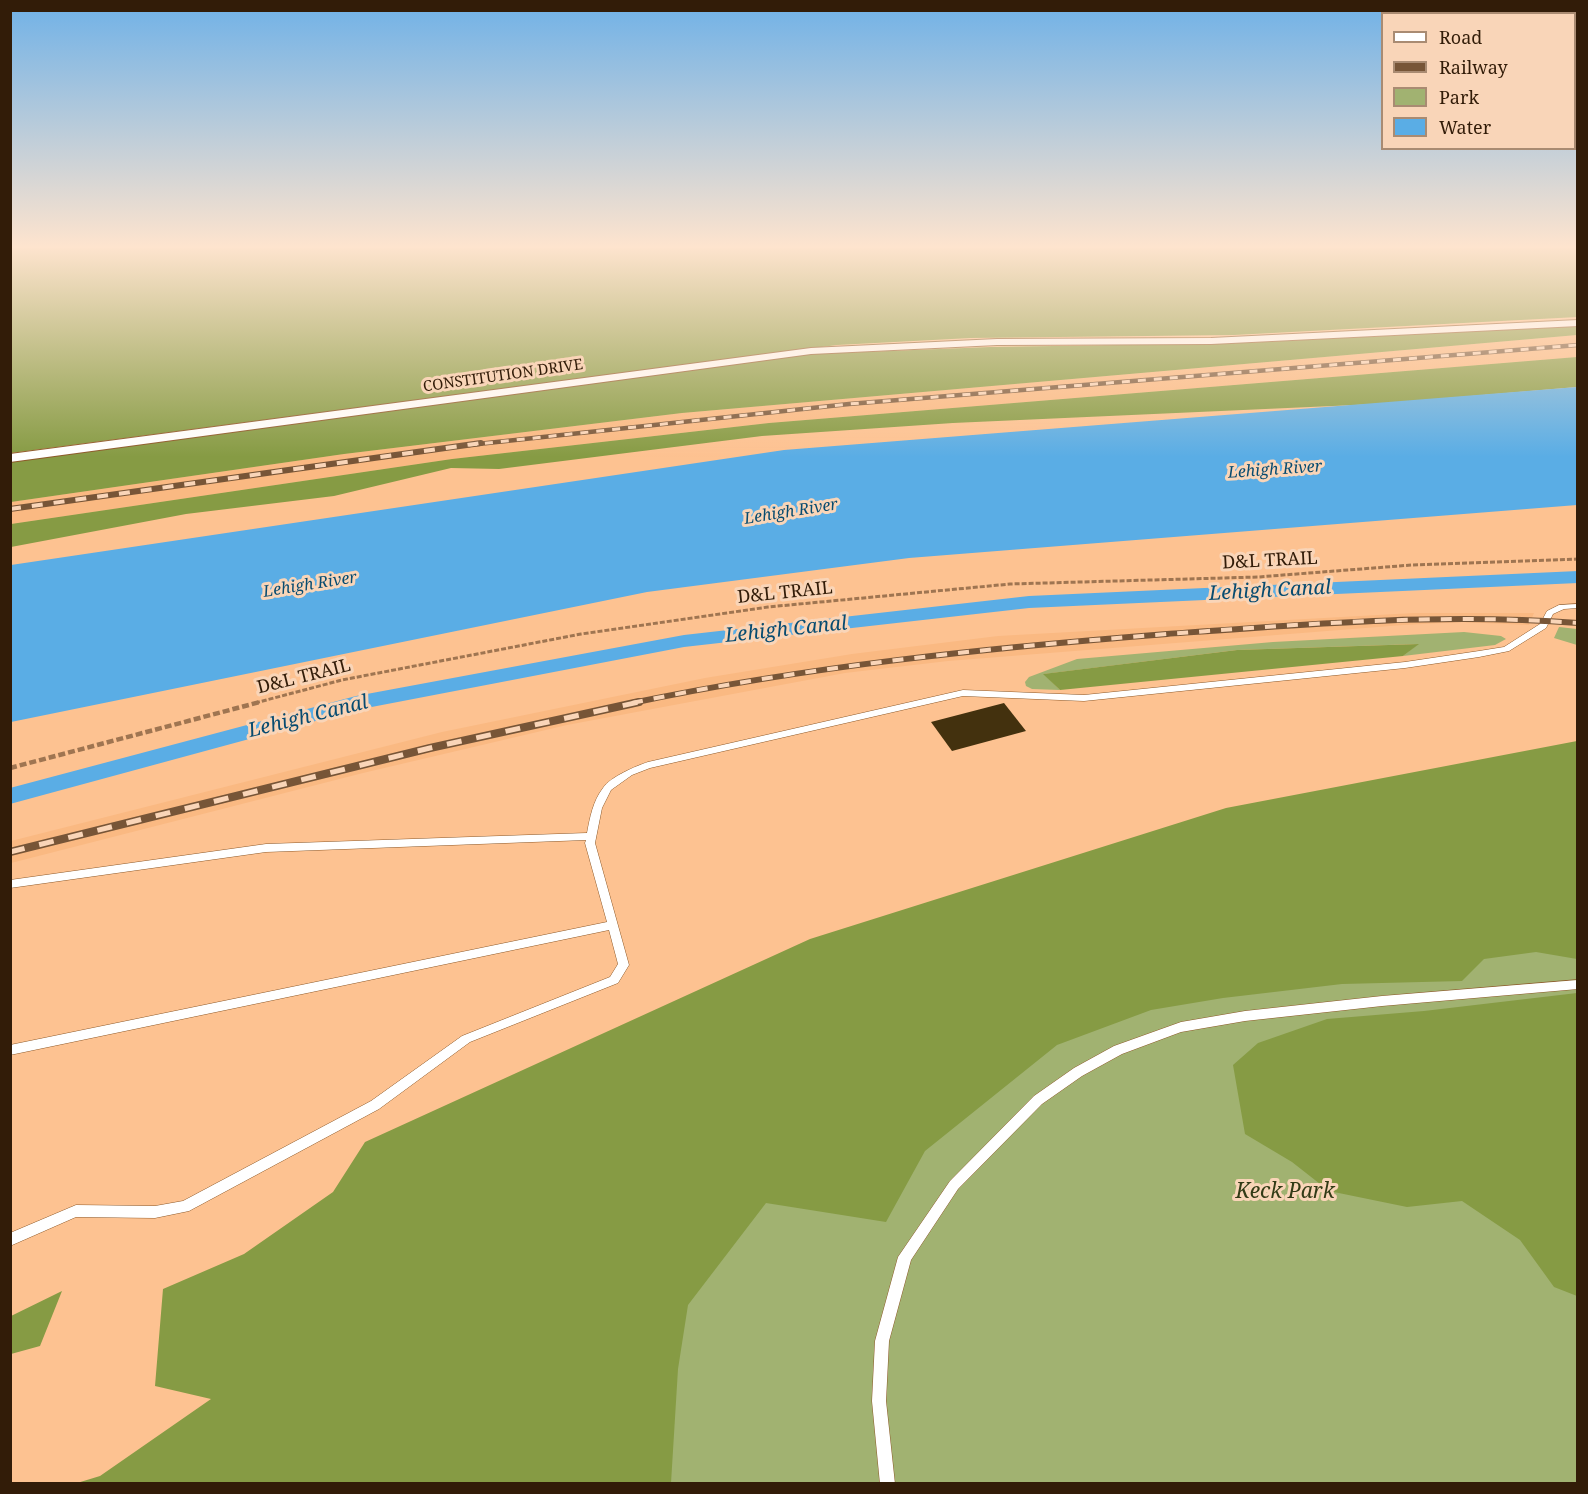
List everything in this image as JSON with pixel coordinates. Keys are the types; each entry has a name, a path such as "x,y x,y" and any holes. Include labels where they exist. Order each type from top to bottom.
{"street":[{"name":"CONSTITUTION DRIVE","path":"10,458 811,351 997,342 1210,341 1578,323"}],"lane":[{"path":"10,1240 76,1211 155,1212 185,1207 375,1105 466,1039 615,980 624,965 590,843 597,808 607,788 638,769 963,693 1052,698 1105,696 1479,654 1506,649 1543,626 1550,613 1562,607 1578,606"},
{"path":"10,884 266,848 592,836"},
{"path":"10,1050 613,925"},
{"path":"888,1484 879,1401 882,1341 905,1257 954,1185 1038,1100 1078,1072 1118,1050 1181,1027 1245,1016 1371,1002 1578,984"}],"path":[{"name":"D&L TRAIL","path":"10,768 342,680 581,634 768,607 1010,584 1258,577 1412,565 1578,559"}],"shaded area":[{"path":"1577,335 1577,357 769,423 452,459 11,524 11,502 344,454 682,413"},
{"path":"1414,613 1534,613 1529,625 1462,622 1403,625 948,661 845,673 567,725 363,773 11,863 11,841 442,732 705,678 852,654 998,636"}],"green space":[{"path":"10,318 1564,318 1234,335 971,338 837,345 11,453"},
{"path":"1577,326 1577,335 682,413 344,454 11,502 10,461 812,354 990,347 1243,343"},
{"path":"1577,357 1577,387 1377,404 953,423 762,436 499,469 451,468 334,496 186,514 11,547 11,524 452,459 769,423"},
{"path":"1559,627 1577,629 1577,645 1554,638"},
{"path":"1464,632 1501,636 1506,639 1495,645 1403,656 1418,644 1237,650 1044,674 1060,690 1032,689 1026,686 1025,682 1029,677 1077,659 1273,642"},
{"path":"1419,644 1403,656 1060,690 1043,674 1237,650"},
{"path":"1577,741 1577,959 1536,952 1484,959 1462,981 1342,984 1223,998 1151,1010 1057,1045 925,1151 886,1222 766,1203 688,1305 678,1369 671,1483 77,1483 100,1476 211,1399 155,1386 163,1289 244,1254 333,1192 365,1142 810,939 1226,808"},
{"name":"Keck Park","path":"1577,856 1577,1483 419,1483 745,1109"},
{"path":"1577,993 1577,1296 1554,1287 1520,1240 1462,1201 1407,1207 1329,1191 1292,1162 1245,1134 1233,1065 1258,1043 1327,1019 1424,1011"},
{"path":"62,1291 40,1346 11,1354 11,1316"}],"water":[{"name":"Lehigh River","path":"1577,387 1577,505 909,558 647,592 11,722 11,565 784,450"}],"building":[{"path":"1004,703 1026,731 952,751 931,722"}],"waterway":[{"name":"Lehigh Canal","path":"10,796 356,703 684,641 1029,602 1578,577"}],"railway":[{"path":"469,445 849,404 1578,345"},
{"path":"10,509 481,443"},
{"path":"632,703 832,669 965,652 1100,639 1424,619 1578,623"},
{"path":"10,852 430,748 639,702"}]}
